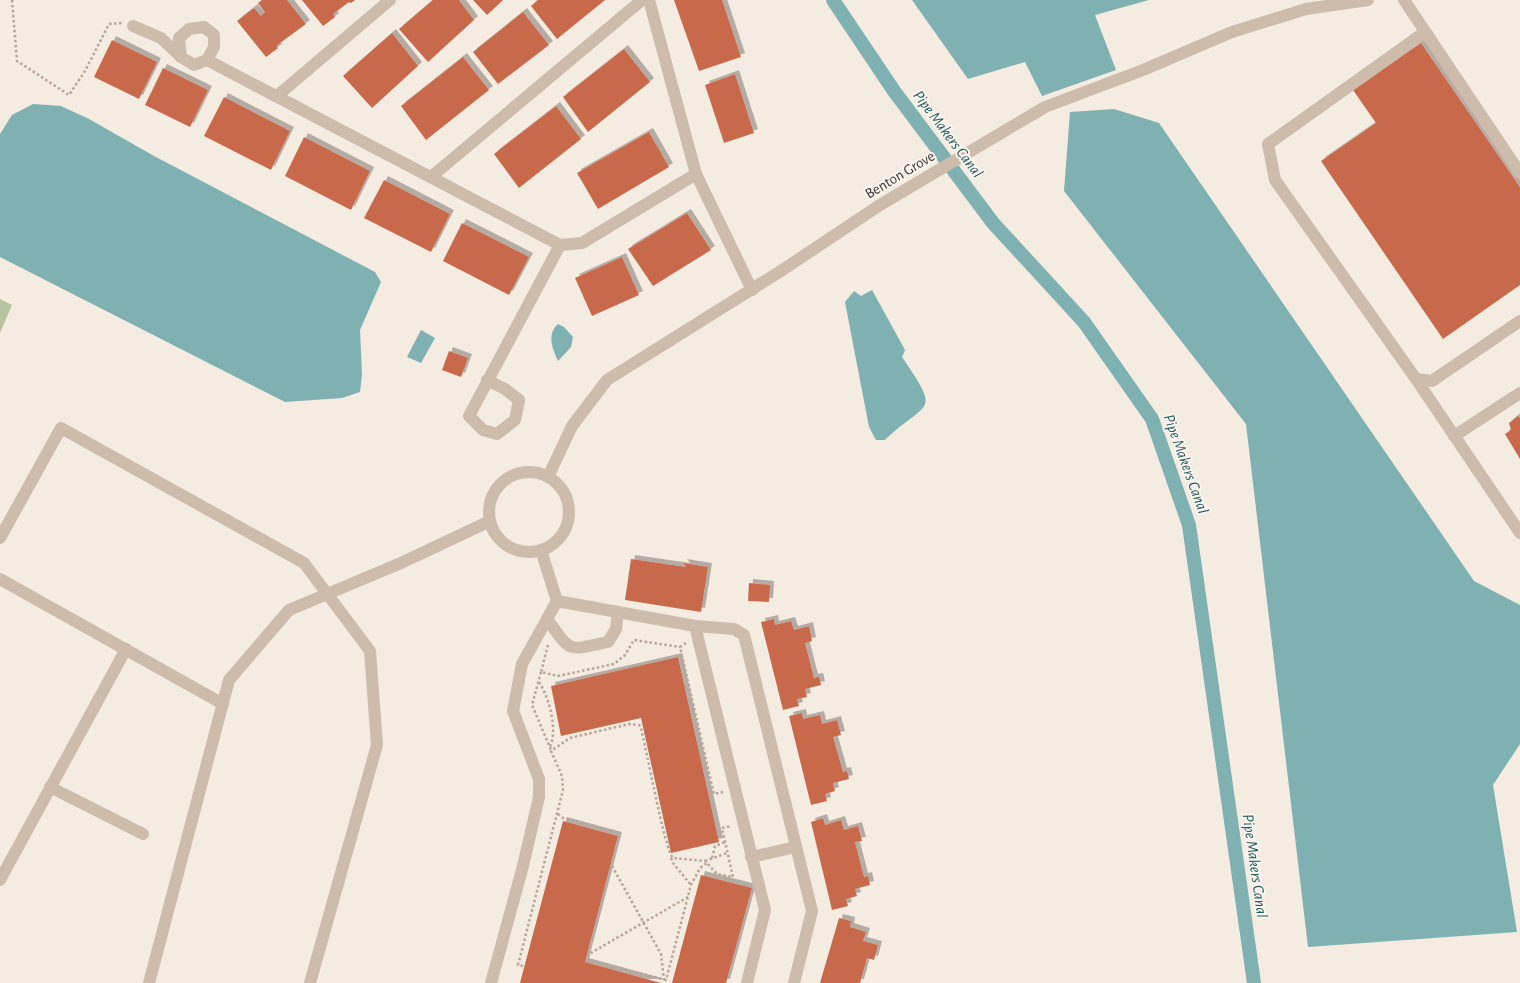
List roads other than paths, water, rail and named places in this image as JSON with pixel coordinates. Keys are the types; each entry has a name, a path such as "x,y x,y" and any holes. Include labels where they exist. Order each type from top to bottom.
{"street":[{"path":"277,96 390,0"},
{"path":"431,177 642,0"},
{"path":"649,0 696,174 752,290"},
{"name":"Benton Grove","path":"548,477 572,426 607,380 752,290 914,185 1045,107 1120,79 1232,32 1306,9 1368,0"},
{"path":"1404,0 1520,173"},
{"path":"133,26 161,38 181,57 194,65 207,60 214,47 214,35 204,27 188,29 179,38 181,57"},
{"path":"1425,32 1268,144 1275,180 1416,379 1520,533"},
{"path":"207,60 560,245 582,243 696,174"},
{"path":"487,380 560,245"},
{"path":"1416,379 1432,381 1520,321"},
{"path":"1454,436 1520,393"},
{"path":"0,538 61,428 304,563 370,650 377,744 310,983"},
{"path":"523,472 536,472 548,477 559,485 566,496 569,509 568,523 562,535 553,544 541,550 528,552 509,547 495,534 490,521 490,502 500,484 510,476 523,472"},
{"path":"149,983 229,680 289,610 402,563 490,521"},
{"path":"491,983 523,866 538,797 539,780 513,711 522,664 557,601 541,550"},
{"path":"0,579 223,704"},
{"path":"557,601 618,612 696,631 734,629 744,635 812,910 794,983"},
{"path":"547,619 564,644 574,649 608,642 616,629 618,612"},
{"path":"696,631 765,910 747,983"},
{"path":"0,880 126,649"},
{"path":"50,788 143,834"},
{"path":"751,858 796,847"}],"water":[{"path":"912,0 1149,0 1095,15 1116,70 1042,96 1025,62 968,79"},
{"path":"33,104 61,106 89,119 154,156 375,272 381,282 360,330 362,375 360,392 342,398 285,402 0,257 0,134 12,115"},
{"path":"1114,109 1159,123 1474,581 1520,605 1520,744 1493,785 1517,932 1308,947 1246,424 1064,191 1070,112"},
{"path":"872,290 905,350 902,357 915,376 926,398 925,405 920,411 885,440 876,440 869,427 845,302 854,291 861,296"},
{"path":"558,324 564,327 573,337 571,347 558,361 551,337 554,328"},
{"path":"421,330 435,338 421,363 407,357"}],"waterway":[{"name":"Pipe Makers Canal","path":"833,0 894,91 993,223 1084,322 1152,419 1189,525 1254,983"}]}
